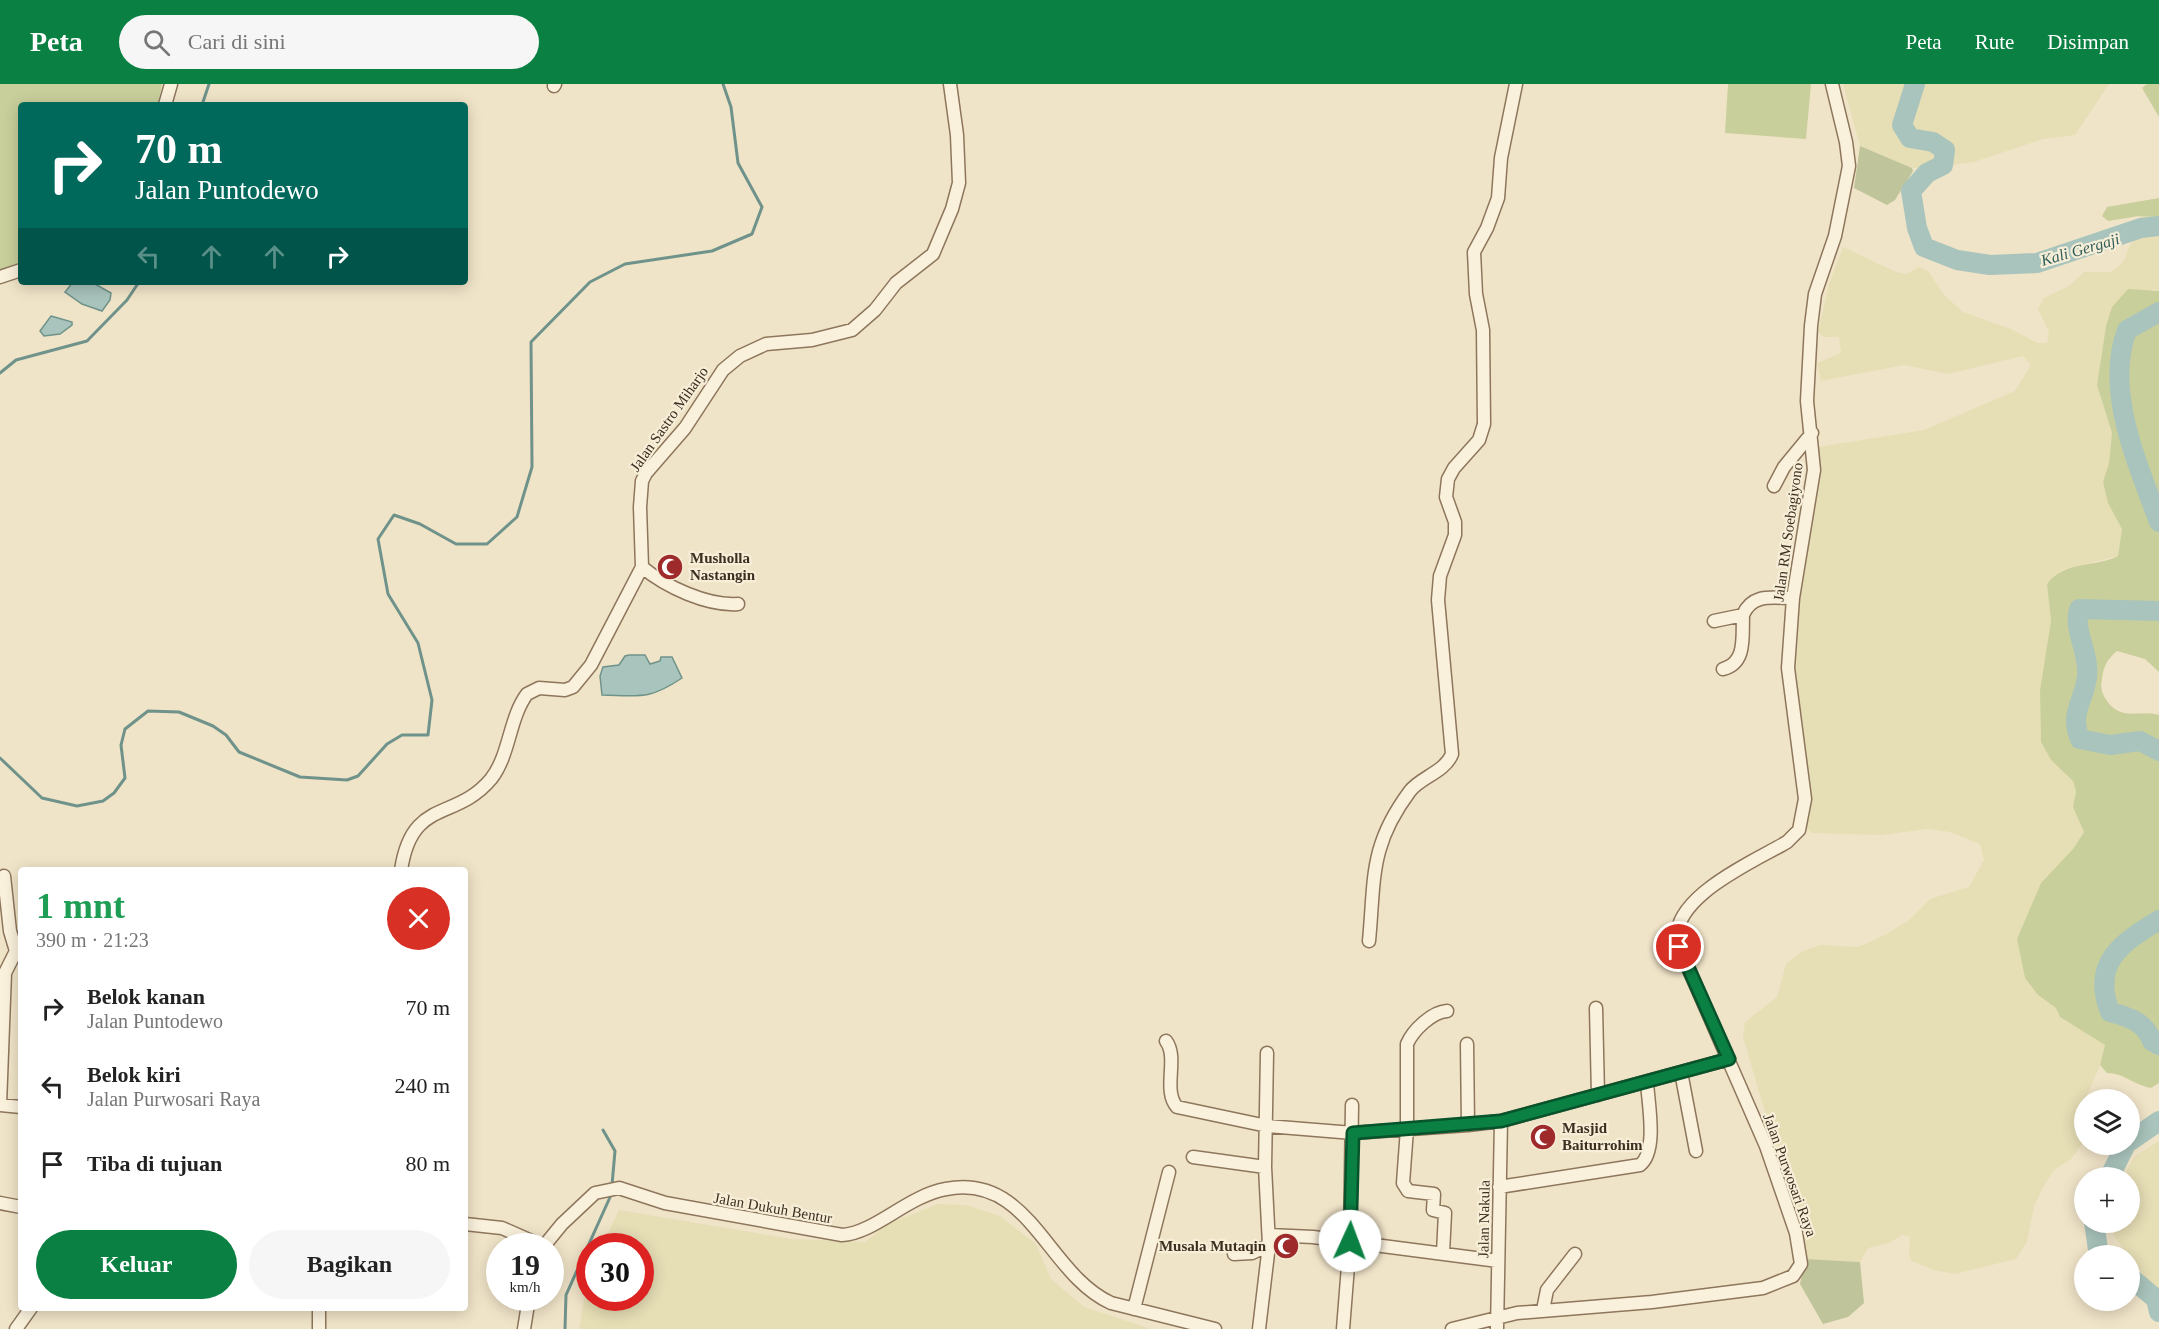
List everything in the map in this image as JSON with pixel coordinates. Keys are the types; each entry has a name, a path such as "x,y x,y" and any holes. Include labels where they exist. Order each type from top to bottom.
{"street":[{"path":"166,102 171,84"},
{"name":"Jalan Sastro Miharjo","path":"642,567 640,507 642,481 685,428 723,370 740,356 766,344 812,340 852,330 875,310 896,283 933,254 952,209 959,183 957,135 950,84"},
{"path":"1369,941 1371,888 1374,865 1381,843 1412,789 1439,769 1452,754 1438,600 1440,576 1455,535 1455,522 1446,497 1447,485 1454,468 1479,440 1484,424 1483,330 1476,294 1474,252 1498,198 1501,158 1516,84"},
{"name":"Jalan RM Soebagiyono","path":"1787,842 1799,830 1804,799 1788,668 1793,598 1814,470 1807,401 1813,307 1835,236 1849,166 1846,142 1832,84"},
{"path":"0,277 18,271"},
{"path":"1774,486 1784,467 1812,433"},
{"path":"402,867 407,842 418,825 433,814 470,797 492,778 527,694 538,688 565,690 582,678 642,567 699,597 726,605 738,604"},
{"path":"1723,669 1733,665 1740,658 1743,615 1747,606 1758,598 1793,598"},
{"path":"1713,621 1743,615"},
{"name":"Jalan Purwosari Raya","path":"1452,1329 1498,1323 1543,1310 1652,1302 1763,1288 1785,1280 1799,1270 1802,1258 1796,1233 1766,1146 1679,947 1676,930 1678,923 1700,897 1720,881 1787,842"},
{"path":"4,876 10,931 18,949"},
{"path":"18,952 2,972 0,1105 18,1107"},
{"path":"1596,1008 1598,1095"},
{"path":"1443,1253 1445,1214 1433,1210 1434,1194 1408,1191 1404,1186 1407,1044 1427,1020 1439,1012 1447,1011"},
{"path":"1166,1041 1170,1048 1172,1098 1177,1107 1267,1126 1353,1133 1501,1121 1729,1059"},
{"path":"1467,1044 1468,1125"},
{"path":"1259,1329 1269,1240 1265,1167 1267,1053"},
{"path":"1681,1072 1696,1151"},
{"path":"1499,1187 1640,1165 1647,1160 1651,1144 1647,1082"},
{"path":"1343,1329 1350,1241 1352,1105"},
{"name":"Jalan Nakula","path":"1498,1323 1501,1121"},
{"path":"1193,1157 1265,1167"},
{"path":"1134,1309 1169,1172"},
{"name":"Jalan Dukuh Bentur","path":"555,1233 577,1209 602,1190 619,1188 665,1203 842,1235 862,1230 918,1197 947,1188 978,1190 1001,1196 1024,1214 1068,1270 1096,1296 1134,1309 1215,1329"},
{"path":"0,1203 18,1206"},
{"name":"Jalan Dukuh Bentur","path":"468,1224 502,1228 513,1233"},
{"path":"1234,1254 1252,1253 1269,1240 1350,1241 1498,1261"},
{"path":"1543,1310 1547,1290 1575,1254"},
{"path":"16,1329 28,1311"},
{"path":"319,1311 319,1329"},
{"path":"524,1329 527,1311"}],"shaded area":[{"path":"1843,84 2109,84 2075,135 2043,139 1974,162 1912,168 1860,146"},
{"path":"2139,216 2159,217 2159,291 2153,289 2106,326 2097,385 2112,433 2109,463 2103,482 2122,529 2118,556 2062,570 2047,584 2051,621 2040,690 2041,742 2051,760 2073,781 2076,791 2073,807 2084,832 2073,849 2041,883 2017,939 2025,978 2038,995 2056,1008 2060,1017 2105,1045 2104,1056 2090,1089 2074,1089 2074,1155 2054,1170 2044,1186 2034,1206 2027,1242 2016,1259 1955,1274 1934,1270 1912,1261 1909,1255 1910,1236 1902,1235 1889,1243 1868,1248 1860,1262 1805,1259 1796,1218 1743,1037 1745,1022 1777,997 1786,964 1803,951 1820,945 1858,947 1885,935 1909,920 1930,899 1969,887 1984,860 1980,844 1950,832 1928,829 1881,835 1812,833 1807,829 1807,781 1791,659 1799,580 1819,447 1924,430 2015,391 2031,365 2023,356 1948,374 1904,365 1821,381 1817,363 1841,353 1839,337 1824,337 1818,332 1829,284 1843,247 1896,272 1906,274 1919,267 1928,271 1944,295 1963,312 2011,329 2038,343 2047,343 2049,332 2038,309 2044,298 2069,286 2084,272 2111,272 2123,262 2131,243 2144,234"},
{"path":"2159,1141 2159,1296 2140,1271 2140,1245 2121,1245 2114,1233 2140,1233 2140,1167 2128,1167 2134,1157"},
{"path":"938,1204 966,1205 1000,1216 1036,1244 1051,1279 1084,1307 1151,1329 579,1329 582,1311 654,1311 654,1233 608,1233 619,1210 792,1239 865,1242 888,1224"}],"green space":[{"path":"0,84 162,84 159,102 18,102 18,264 0,271"},
{"path":"1728,84 1811,84 1806,139 1725,133"},
{"path":"2147,84 2159,84 2159,117 2142,88"},
{"path":"1860,146 1912,168 1913,171 1895,200 1887,205 1854,188"},
{"path":"2159,198 2159,217 2139,216 2108,221 2102,216 2107,207"},
{"path":"2128,289 2159,291 2159,672 2145,659 2117,651 2105,667 2101,685 2107,701 2119,711 2159,715 2159,1083 2151,1088 2119,1075 2107,1073 2100,1065 2105,1045 2060,1017 2056,1008 2038,995 2025,978 2017,939 2041,883 2073,849 2084,832 2073,807 2076,791 2073,781 2051,760 2041,742 2040,690 2051,621 2047,584 2062,571 2118,556 2122,529 2108,503 2103,482 2109,463 2112,433 2097,385 2106,326 2112,307"},
{"path":"1805,1259 1860,1262 1864,1303 1848,1317 1823,1324 1800,1284"}],"water":[{"path":"71,285 97,285 111,293 110,300 102,311 82,304 65,292"},
{"path":"51,316 72,322 72,325 60,334 44,336 40,331"},
{"path":"645,655 650,664 660,661 661,657 672,657 682,678 661,690 644,695 602,695 600,676 603,667 619,665 625,656"}],"waterway":[{"path":"203,102 209,84"},
{"path":"0,758 42,798 77,806 103,801 114,793 125,778 121,745 125,729 148,711 179,712 213,726 226,735 239,752 300,777 347,780 358,776 387,744 402,735 428,735 432,700 418,643 388,594 378,539 394,515 420,524 456,544 487,544 517,517 532,467 531,342 590,282 625,264 712,251 752,234 762,207 738,163 731,107 723,84"},
{"name":"Kali Gergaji","path":"1915,84 1902,125 1910,138 1933,142 1945,150 1943,165 1927,173 1911,191 1917,228 1924,247 1957,260 1990,265 2037,263 2141,228 2159,226"},
{"path":"0,373 16,360 87,341 127,300 137,285"},
{"name":"Kali Gergaji","path":"2159,312 2127,330 2121,353 2119,378 2126,427 2159,522"},
{"name":"Kali Gergaji","path":"2159,611 2079,609 2078,626 2086,659 2087,677 2076,722 2080,739 2110,745 2140,741 2159,751"},
{"path":"2159,920 2122,946 2107,967 2104,980 2110,1012 2136,1021 2145,1029 2152,1041 2159,1045"},
{"path":"2140,1134 2159,1121"},
{"path":"603,1130 615,1151 612,1185"},
{"path":"2114,1167 2120,1155"},
{"path":"565,1329 566,1295 611,1195"},
{"path":"2096,1233 2097,1245"},
{"path":"2140,1285 2156,1299 2159,1312"}],"place":[{"name":"Musholla Nastangin","path":"670,567"},
{"name":"Masjid Baiturrohim","path":"1543,1137"},
{"name":"Musala Mutaqin","path":"1286,1246"}],"route":[{"path":"1350,1241 1353,1133 1501,1121 1729,1059 1679,947"}]}
